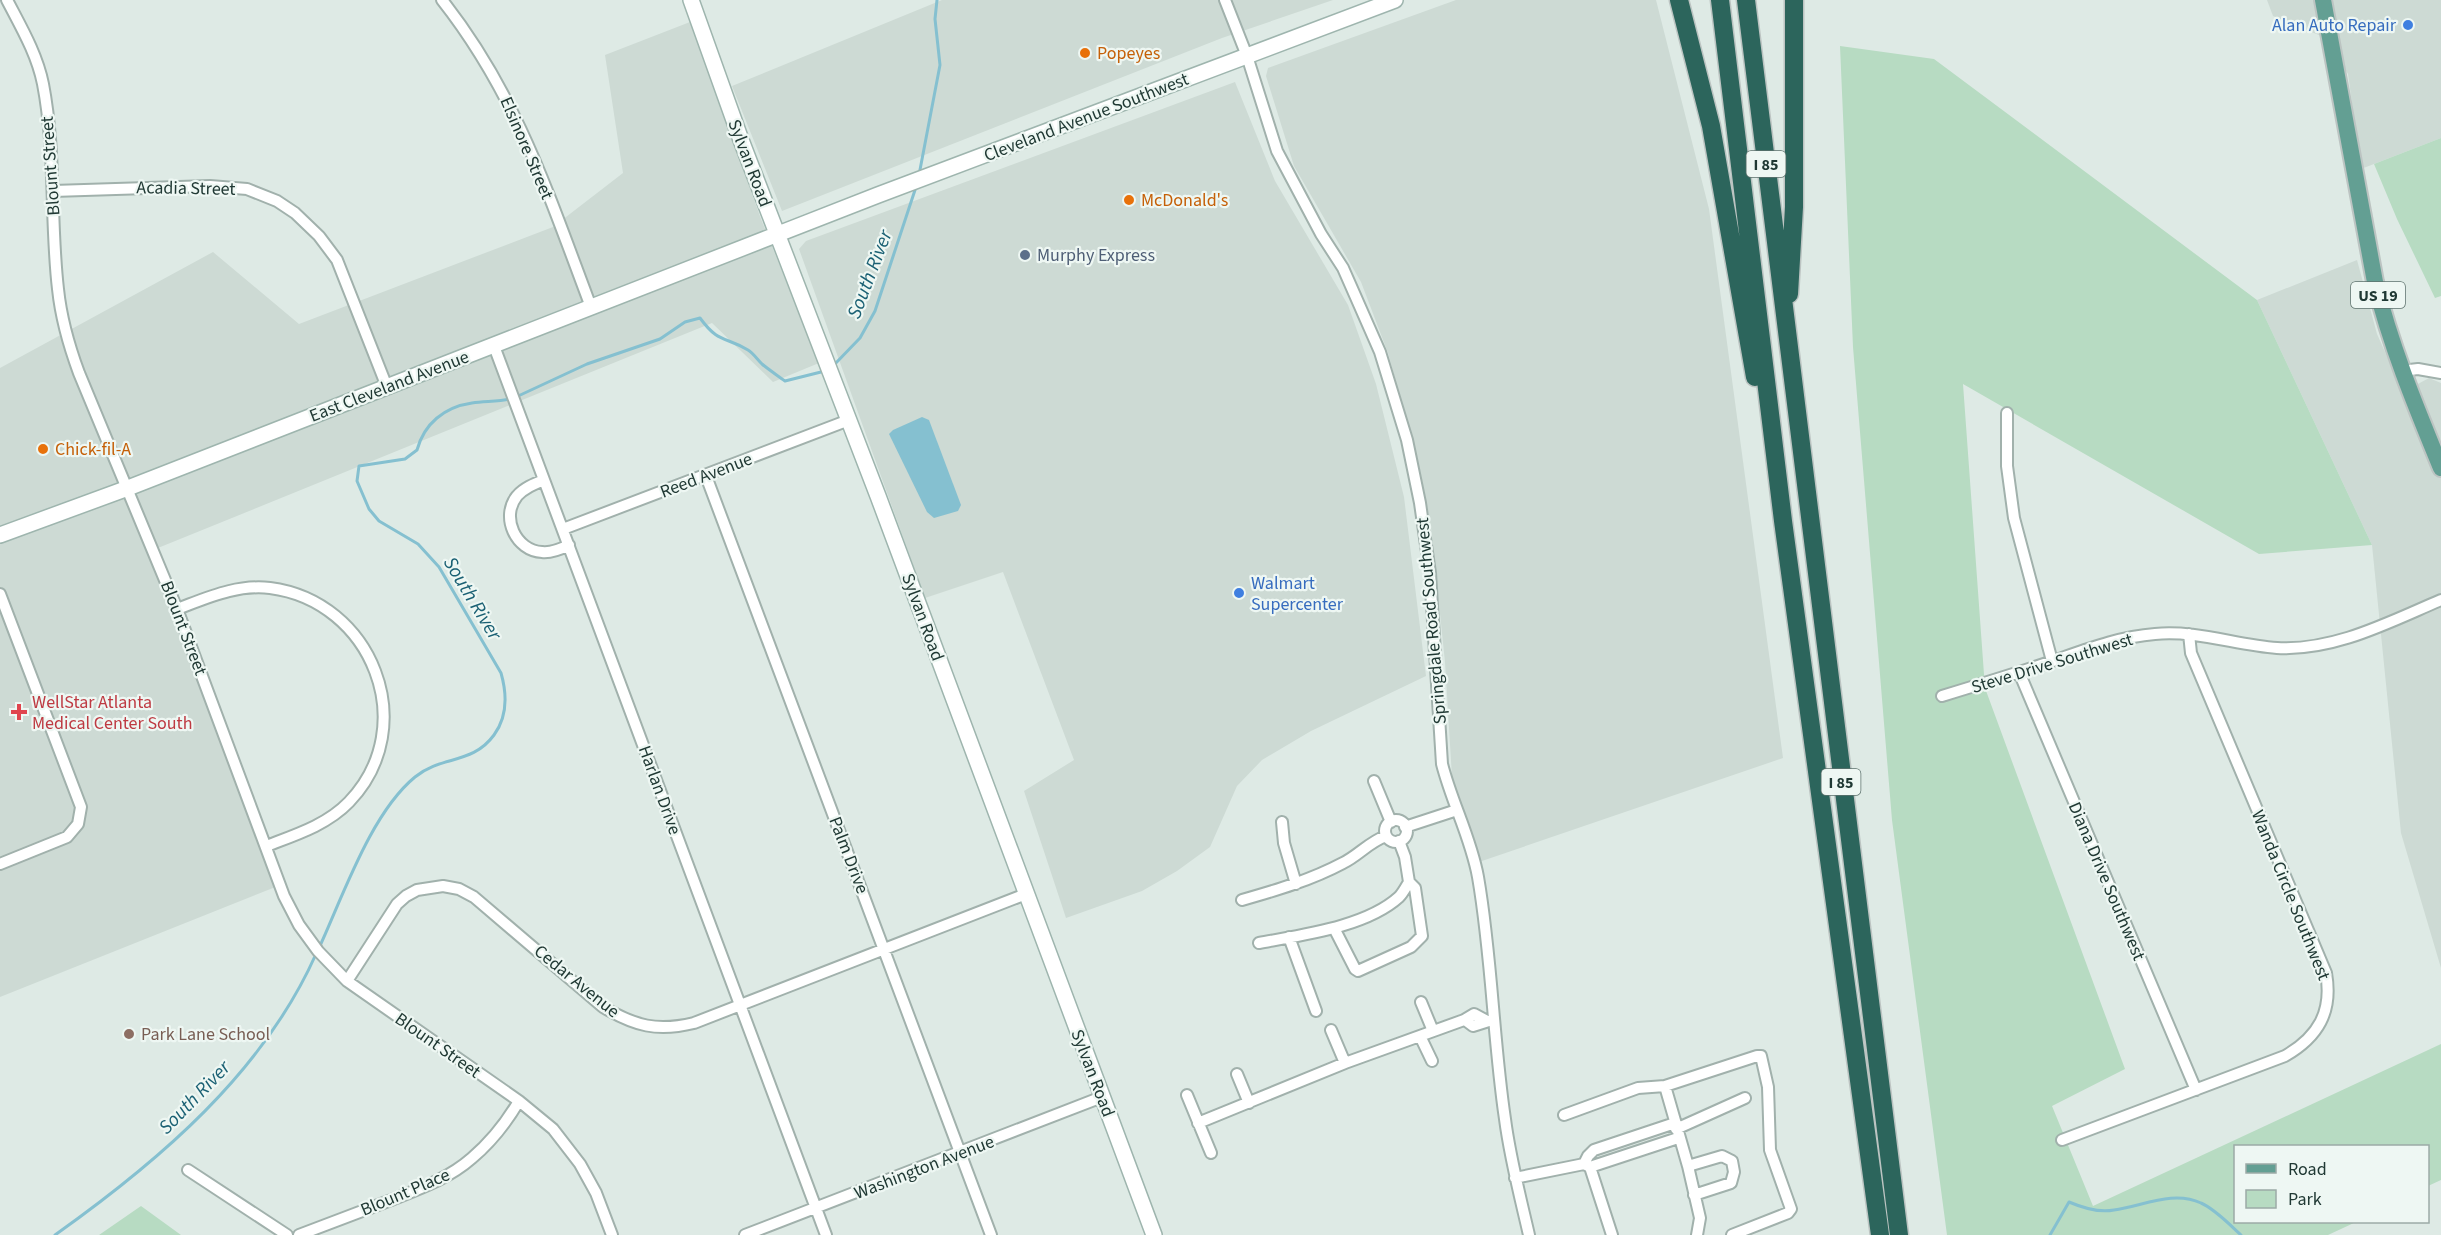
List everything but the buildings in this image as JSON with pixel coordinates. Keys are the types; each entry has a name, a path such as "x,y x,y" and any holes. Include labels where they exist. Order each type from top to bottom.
{"highway":[{"path":"1679,0 1711,126 1739,297 1783,521"},
{"name":"I 85","path":"1720,0 1783,521 1880,1235"},
{"name":"I 85","path":"1746,0 1899,1235"},
{"path":"1785,328 1791,277 1794,207 1794,0"}],"main road":[{"name":"Sylvan Road","path":"691,0 1154,1235"},
{"name":"Cleveland Avenue Southwest","path":"778,236 1395,0"},
{"name":"US 19","path":"2323,0 2375,282 2386,327 2401,371 2441,468"},
{"name":"East Cleveland Avenue","path":"0,535 128,488 778,236"}],"street":[{"name":"Blount Street","path":"7,0 30,46 42,82 49,124 58,289 66,335 79,373 177,609 284,896 299,925 321,955 347,981 519,1101 553,1130 580,1164 596,1193 612,1235"},
{"name":"Elsinore Street","path":"442,0 475,45 511,105 527,140 591,307"},
{"name":"Springdale Road Southwest","path":"1225,0 1247,56 1277,151 1321,234 1343,268 1380,352 1407,440 1420,503 1430,573 1442,764 1470,843 1478,876 1491,1020 1504,1117 1515,1178 1529,1235"},
{"name":"Acadia Street","path":"52,191 210,186 247,189 277,201 295,213 319,236 337,260 387,387"},
{"name":"Harlan Drive","path":"494,346 826,1235"},
{"path":"2401,371 2418,369 2441,373"},
{"path":"2007,413 2007,466 2014,518 2052,661"},
{"name":"Reed Avenue","path":"563,529 849,420"},
{"name":"Palm Drive","path":"706,476 991,1235"},
{"path":"544,480 532,485 516,497 510,512 511,527 521,543 534,551 550,552 569,545"},
{"path":"177,609 217,594 240,589 268,588 296,594 324,607 346,624 363,646 376,673 383,700 384,729 377,758 365,783 349,803 327,820 266,846"},
{"path":"0,594 81,807 78,824 67,837 0,864"},
{"name":"Steve Drive Southwest","path":"1942,696 2125,637 2157,633 2190,634 2276,648 2321,645 2353,636 2441,600"},
{"name":"Wanda Circle Southwest","path":"2062,1140 2285,1056 2311,1037 2327,1007 2329,991 2326,973 2191,653 2190,634"},
{"name":"Diana Drive Southwest","path":"2019,672 2196,1090"},
{"path":"1374,780 1391,822"},
{"path":"1405,827 1457,810"},
{"path":"1282,822 1284,843 1296,884"},
{"path":"1391,822 1401,822 1405,827 1406,834 1399,841 1392,841 1386,836 1385,830 1391,822"},
{"path":"1242,900 1296,884 1347,861 1374,840 1386,836"},
{"path":"1334,928 1354,969 1358,970 1411,947 1422,936 1415,888 1409,882 1405,857 1399,841"},
{"path":"1259,943 1334,928 1376,911 1399,897 1409,882"},
{"name":"Cedar Avenue","path":"347,981 397,904 417,890 442,886 459,889 474,897 603,1007 627,1022 652,1028 677,1028 1026,894"},
{"path":"1289,937 1316,1011"},
{"path":"1421,1002 1433,1031"},
{"path":"1198,1124 1345,1063 1433,1031 1465,1020 1473,1026 1491,1020"},
{"path":"1331,1030 1345,1063"},
{"path":"1420,1036 1432,1061"},
{"path":"1564,1115 1638,1088 1665,1086 1757,1056 1763,1059 1768,1087 1770,1150 1791,1211 1732,1235"},
{"path":"1237,1074 1249,1103"},
{"path":"1665,1086 1700,1218 1697,1235"},
{"path":"1187,1095 1211,1153"},
{"name":"Washington Avenue","path":"745,1235 1102,1097"},
{"path":"1515,1178 1587,1166 1676,1130 1745,1098"},
{"name":"Blount Place","path":"299,1235 451,1174 490,1142 506,1123 519,1101"},
{"path":"1612,1235 1587,1166 1588,1156 1594,1150 1676,1130"},
{"path":"1688,1166 1722,1156 1732,1161 1734,1172 1731,1183 1694,1195"},
{"path":"188,1170 286,1235"}],"shaded area":[{"path":"942,0 1333,0 1222,38 782,211 732,86"},
{"path":"1456,0 1656,0 1709,209 1783,758 1479,862 1452,777 1445,662 1431,527 1420,470 1388,353 1361,282 1294,166 1266,76 1268,68"},
{"path":"2267,0 2441,0 2441,138 2361,169 2348,74 2326,38 2273,16"},
{"path":"690,22 761,219 819,363 773,382 712,323 148,552 283,884 0,997 0,368 213,252 299,324 553,227 623,173 605,55"},
{"path":"1235,82 1275,181 1348,305 1376,384 1404,497 1426,676 1311,731 1262,760 1237,786 1210,847 1177,871 1142,891 1066,918 1024,791 1074,760 1003,572 925,598 799,249 806,241"},
{"path":"2357,260 2377,334 2403,392 2429,378 2441,383 2441,968 2401,833 2372,545 2257,300"}],"green space":[{"path":"1840,46 1934,59 2257,300 2372,545 2259,554 1963,384 1985,688 2125,1069 2052,1106 2093,1206 2441,1044 2441,1180 2429,1186 2429,1145 2234,1145 2234,1223 2354,1223 2328,1235 1947,1235 1892,820 1853,347"},
{"path":"2441,138 2441,296 2435,298 2397,219 2374,164"},
{"path":"141,1206 181,1235 99,1235"}],"water":[{"path":"922,417 929,420 961,505 958,511 934,518 927,512 889,434"}],"waterway":[{"name":"South River","path":"919,175 940,65 935,19 937,0"},
{"name":"South River","path":"833,366 860,338 875,311 916,187"},
{"name":"South River","path":"516,397 587,364 660,339 685,322 700,318 717,336 748,350 785,381 825,371"},
{"name":"South River","path":"319,948 360,856 372,833 399,793 425,770 466,756 485,745 499,728 505,705 501,673 439,567 418,544 379,521 369,509 357,481 359,466 405,459 417,450 430,425 453,408 472,403 510,399"},
{"name":"South River","path":"55,1235 94,1207 169,1145 238,1076 294,997 316,954"},
{"path":"2050,1235 2069,1202 2091,1209 2108,1211 2169,1198 2190,1199 2201,1203 2241,1235"}],"place":[{"name":"Alan Auto Repair","path":"2408,25"},
{"name":"Popeyes","path":"1085,53"},
{"name":"McDonald's","path":"1129,200"},
{"name":"Murphy Express","path":"1025,255"},
{"name":"Chick-fil-A","path":"43,449"},
{"name":"Walmart Supercenter","path":"1239,593"},
{"name":"WellStar Atlanta Medical Center South","path":"19,712"},
{"name":"Park Lane School","path":"129,1034"}]}
